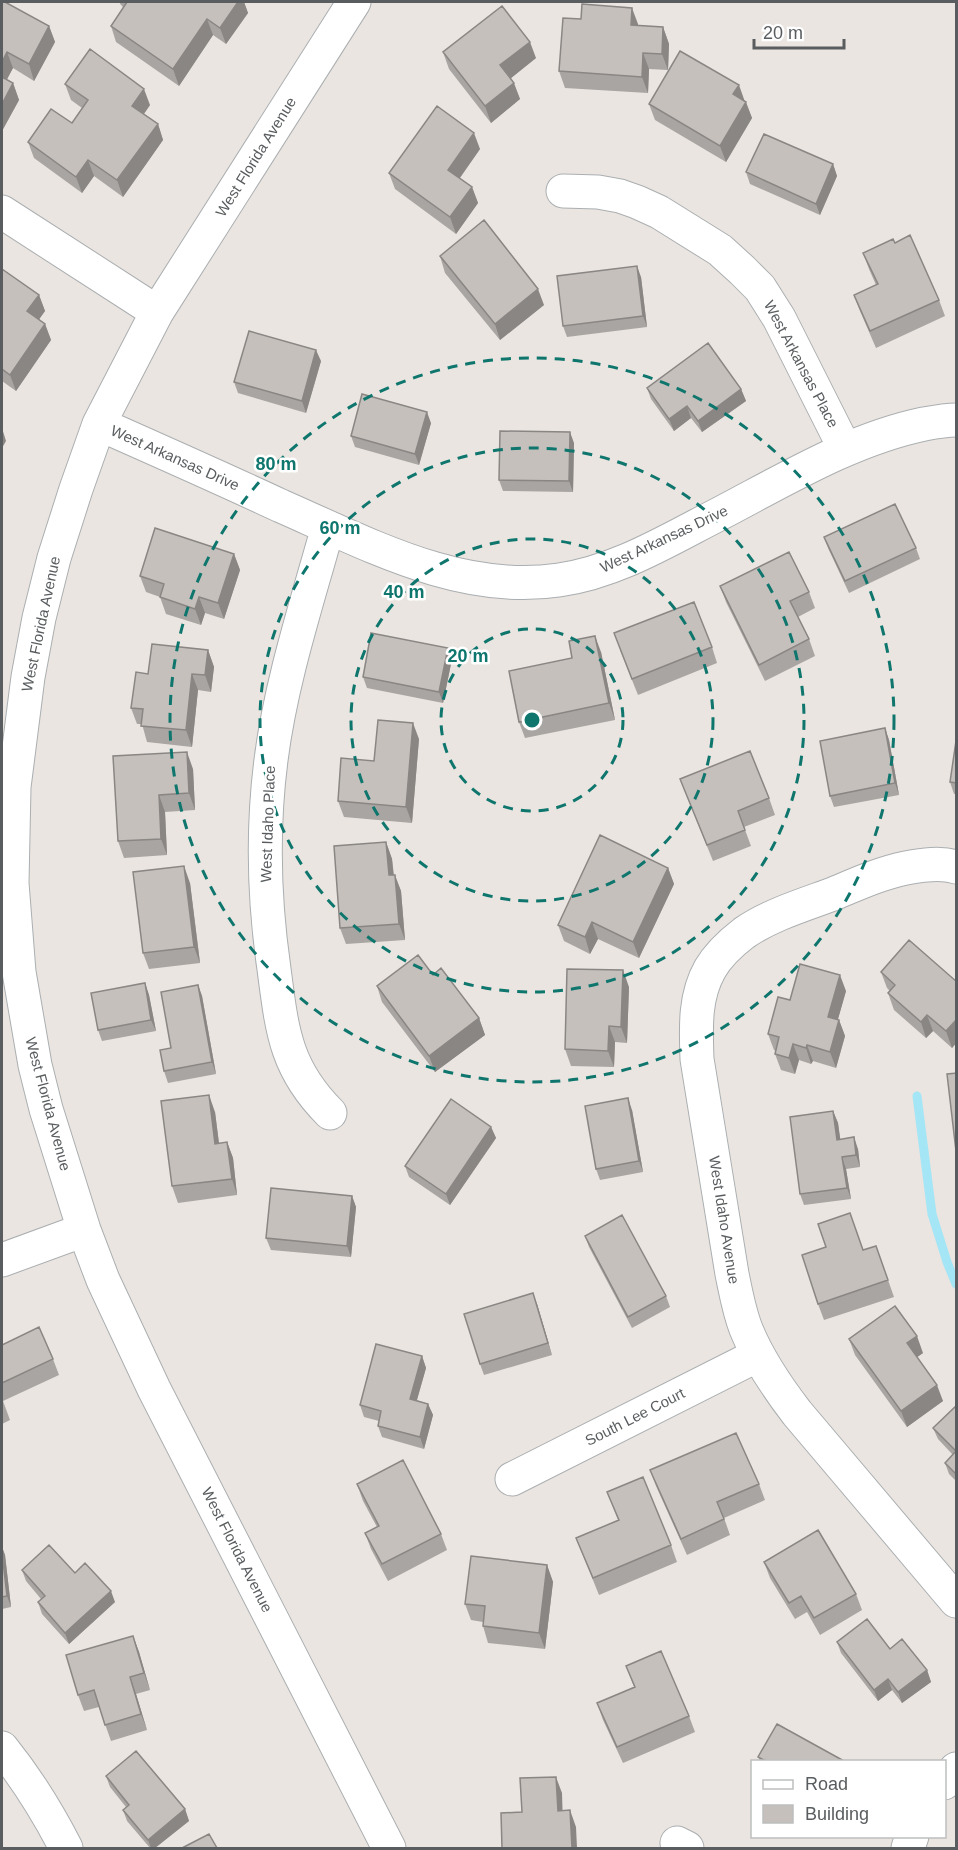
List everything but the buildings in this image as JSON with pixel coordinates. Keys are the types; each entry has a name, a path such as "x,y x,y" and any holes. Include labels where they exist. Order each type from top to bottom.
{"street":[{"name":"West Florida Avenue","path":"354,2 157,312 99,424 57,548 39,618 20,732 12,835 14,925 26,1017 46,1108 84,1230 104,1280 154,1389 389,1848"},
{"name":"West Arkansas Place","path":"563,191 598,192 637,202 659,212 720,250 742,270 760,288 779,318 845,449"},
{"path":"2,212 157,312"},
{"name":"West Arkansas Drive","path":"99,424 416,563 485,581 526,584 561,580 597,571 652,548 845,449 907,428 957,420"},
{"name":"West Idaho Place","path":"328,526 290,664 270,761 265,881 268,931 286,1042 302,1081 330,1113"},
{"name":"West Idaho Avenue","path":"957,867 929,865 884,874 783,913 744,933 724,950 710,968 698,1006 695,1025 697,1059 732,1274 738,1306 746,1330 758,1355 796,1413 957,1601"},
{"path":"2,1260 84,1230"},
{"name":"South Lee Court","path":"512,1479 758,1355"},
{"path":"2,1748 53,1822 66,1848"},
{"path":"946,1782 957,1769"}],"waterway":[{"path":"917,1096 932,1214 956,1284"}]}
